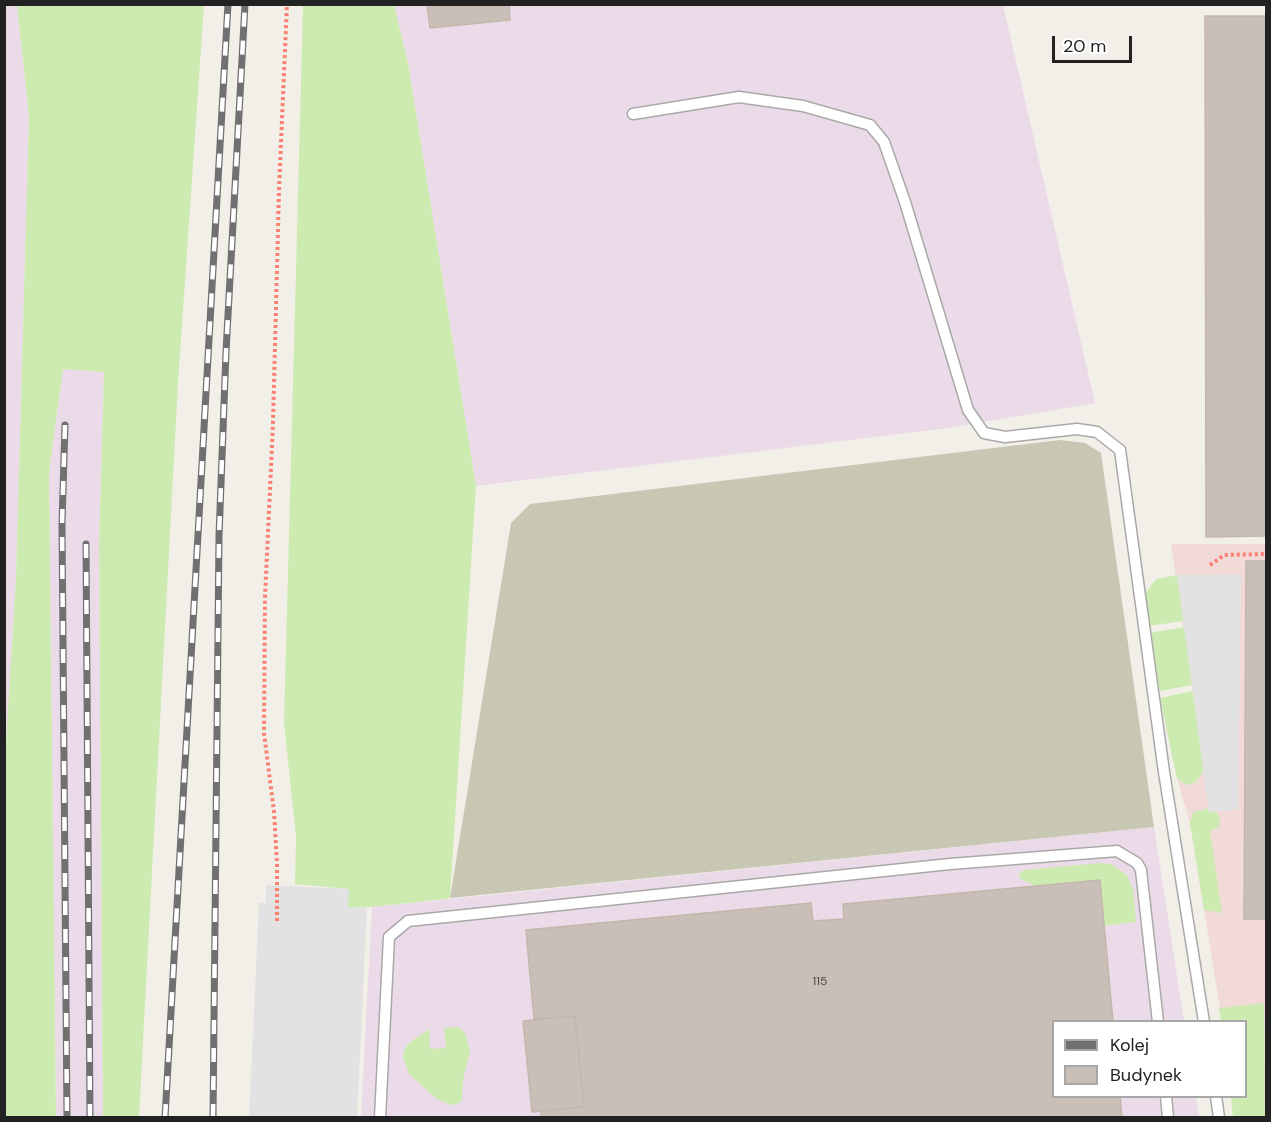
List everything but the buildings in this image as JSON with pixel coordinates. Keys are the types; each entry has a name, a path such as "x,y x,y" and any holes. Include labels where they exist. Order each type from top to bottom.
{"lane":[{"path":"633,114 740,98 803,106 870,125 884,142 905,202 968,410 984,433 1005,438 1077,429 1097,432 1120,450 1164,772 1204,1020"},
{"path":"380,1118 389,937 408,921 950,864 1117,851 1137,862 1141,870 1158,1020"},
{"path":"1166,1098 1168,1118"},
{"path":"1216,1098 1219,1118"}],"path":[{"path":"277,921 275,823 264,733 265,598 287,4"},
{"path":"1210,565 1224,555 1266,554"}],"shaded area":[{"path":"17,4 29,116 16,578 5,777 4,5"},
{"path":"394,5 1003,5 1095,403 948,428 476,486 408,63"},
{"path":"63,369 104,372 99,545 103,1117 56,1118 49,472"},
{"path":"1060,440 1085,443 1101,453 1154,827 450,898 511,523 530,504"},
{"path":"1171,544 1266,544 1266,1117 1237,1117 1247,1098 1247,1020 1222,1020 1190,823 1177,779 1186,785 1196,782 1204,771"},
{"path":"1241,574 1238,810 1209,812 1177,575"},
{"path":"1154,827 1184,1020 1052,1020 1052,1098 1196,1098 1199,1117 361,1118 372,907"},
{"path":"266,885 349,889 348,907 367,907 357,1117 249,1117 259,903 266,903"}],"green space":[{"path":"17,5 204,5 178,383 139,1117 103,1117 99,545 104,372 63,369 49,472 56,1117 5,1117 4,777 16,578 29,116"},
{"path":"303,5 394,5 408,63 476,486 450,898 445,899 372,907 348,907 348,889 295,884 296,836 284,723"},
{"path":"1177,575 1184,621 1148,626 1143,596 1156,579"},
{"path":"1185,627 1192,685 1160,691 1149,633"},
{"path":"1193,691 1204,771 1196,782 1186,785 1177,779 1160,698"},
{"path":"1209,808 1209,811 1216,811 1220,819 1219,827 1210,830 1222,913 1204,910 1190,823 1193,812"},
{"path":"1111,864 1127,875 1133,889 1136,922 1104,926 1099,880 1036,886 1024,881 1019,874 1024,870"},
{"path":"1264,1003 1265,1117 1233,1117 1231,1098 1247,1098 1247,1020 1221,1020 1219,1008"},
{"path":"458,1027 465,1033 470,1050 463,1080 462,1100 452,1105 437,1099 409,1074 403,1057 404,1050 409,1043 429,1029 430,1049 446,1048 444,1028"}],"railway":[{"path":"165,1118 228,4"},
{"path":"213,1118 219,536 226,352 245,4"},
{"path":"65,425 62,524 67,1118"},
{"path":"86,544 90,1118"}]}
